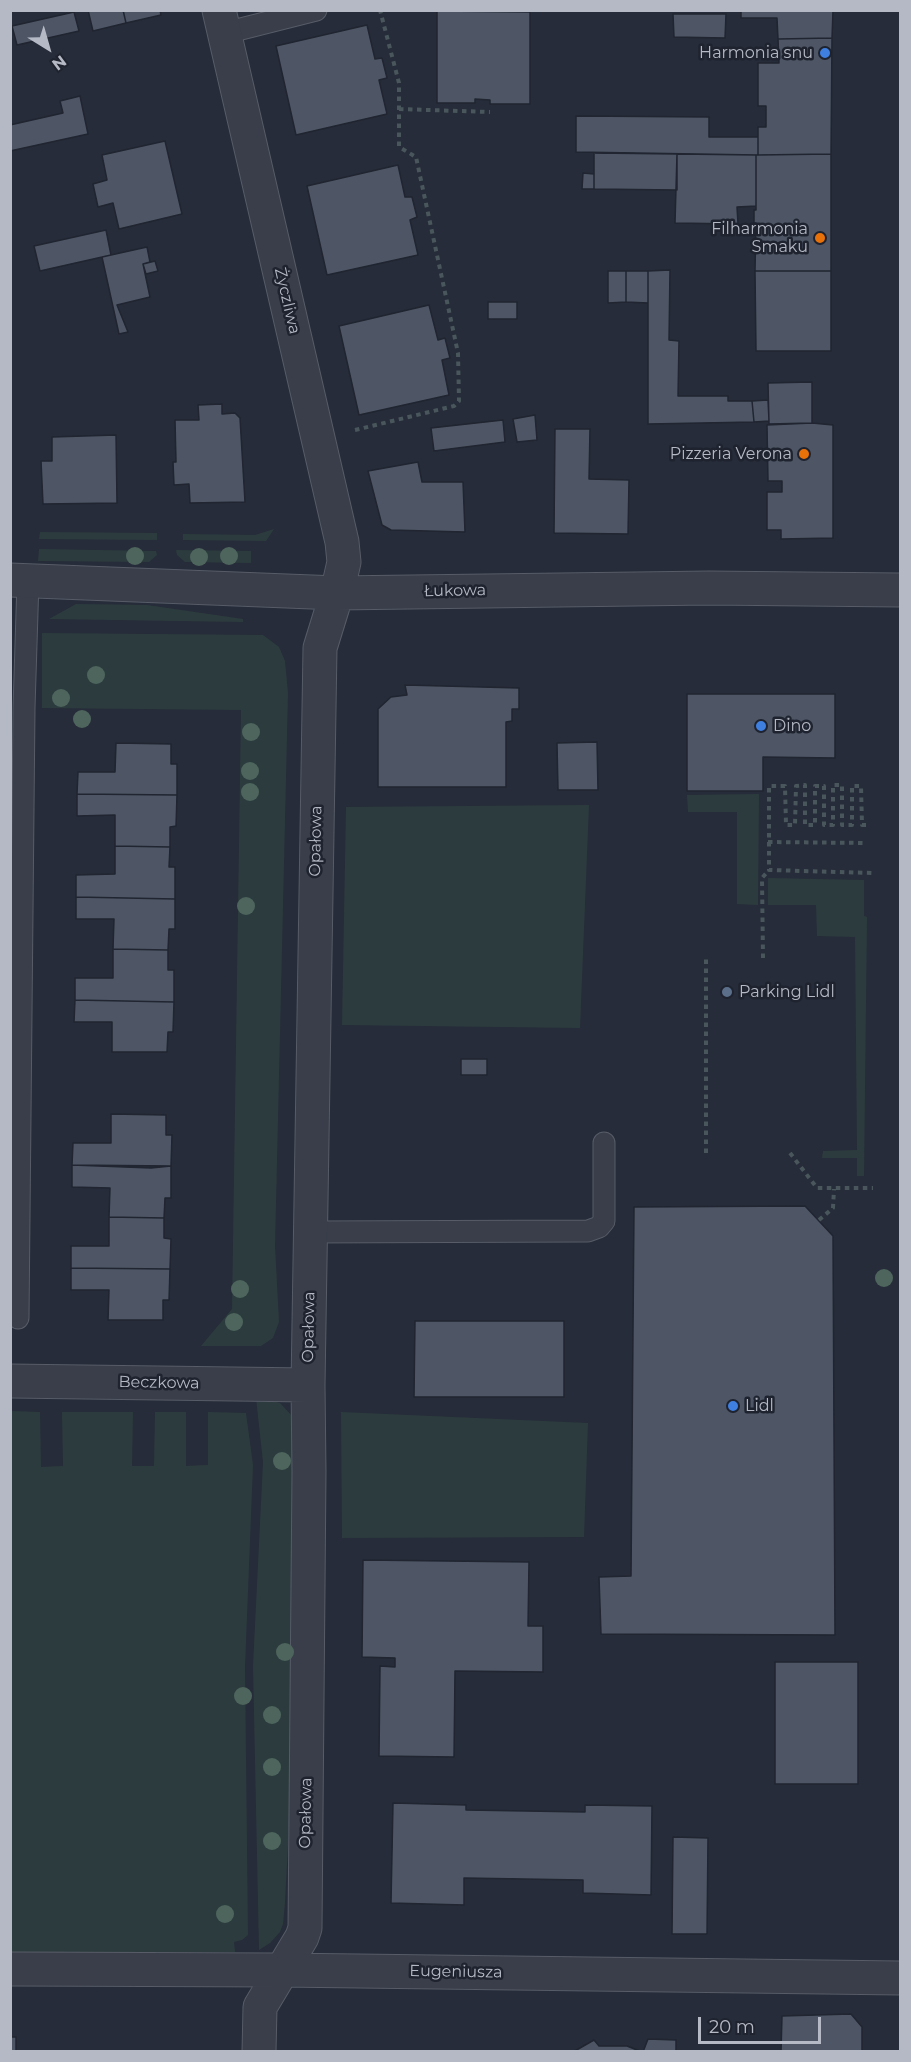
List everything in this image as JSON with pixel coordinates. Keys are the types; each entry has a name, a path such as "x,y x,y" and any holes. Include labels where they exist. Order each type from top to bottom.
{"street":[{"name":"Życzliwa","path":"222,22 342,542 344,562 337,593"},
{"name":"Łukowa","path":"19,581 337,593 709,588 900,591"},
{"name":"Opałowa","path":"259,2052 260,2007 302,1937 305,1928 308,1385 320,648 337,593"},
{"name":"Beczkowa","path":"10,1382 308,1385"},
{"name":"Eugeniusza","path":"10,1969 900,1978"}],"lane":[{"path":"222,22 316,10"},
{"path":"18,1318 24,708 19,581"},
{"path":"310,1232 588,1231 599,1227 604,1221 604,1143"}],"path":[{"path":"355,430 454,406 459,401 458,353 416,158 399,147 399,83 381,10"},
{"path":"399,109 490,112"},
{"path":"763,958 762,878 769,870 769,786 785,786 786,825 795,825 795,786 805,785 805,825 815,825 815,786 824,786 824,825 833,825 833,785 842,785 842,825 852,825 852,786 861,786 862,825 866,825"},
{"path":"768,842 866,843"},
{"path":"769,870 872,873"},
{"path":"706,957 706,1153"},
{"path":"790,1154 817,1188 873,1188"},
{"path":"819,1220 833,1208 834,1188"}],"shaded area":[{"path":"274,529 266,541 183,540 183,534 255,535"},
{"path":"40,532 157,533 157,540 39,539"},
{"path":"39,549 156,551 157,555 149,562 38,561"},
{"path":"176,550 251,551 251,563 185,562 177,555"},
{"path":"76,604 147,605 243,619 243,622 49,619"},
{"path":"42,633 263,635 279,647 285,661 288,693 275,1246 279,1322 273,1338 261,1346 201,1346 232,1309 241,710 42,708"},
{"path":"759,794 758,905 737,904 737,812 688,812 687,795"},
{"path":"589,805 580,1028 342,1025 346,807"},
{"path":"768,878 864,880 864,916 867,917 864,1176 857,1176 857,1158 822,1158 823,1151 857,1150 855,937 817,936 816,905 768,905"},
{"path":"256,1398 280,1403 293,1417 292,1771 285,1902 280,1932 270,1943 259,1950 253,1666 263,1462"},
{"path":"11,1411 40,1412 41,1467 63,1466 62,1412 133,1412 132,1466 154,1466 155,1412 186,1412 186,1466 208,1465 208,1412 246,1413 253,1465 245,1667 248,1935 234,1942 235,1952 11,1952"},
{"path":"341,1412 588,1423 584,1537 342,1538"}],"building":[{"path":"88,10 123,10 126,23 93,31"},
{"path":"123,10 160,10 161,15 126,23"},
{"path":"741,10 833,10 832,38 778,39 777,18 741,18"},
{"path":"437,11 530,12 530,104 490,104 490,100 475,99 475,103 437,103"},
{"path":"74,12 79,31 17,45 12,26"},
{"path":"673,14 726,14 725,38 674,37"},
{"path":"367,25 375,59 382,58 387,78 379,80 387,114 296,135 276,46"},
{"path":"832,38 831,154 758,155 758,127 766,127 766,106 758,106 758,63 779,63 778,39"},
{"path":"80,96 88,134 10,151 10,125 63,113 60,101"},
{"path":"576,116 709,117 709,137 758,137 758,155 576,152"},
{"path":"165,141 182,214 119,229 113,203 98,207 93,184 107,180 102,155"},
{"path":"594,153 677,154 677,190 594,189"},
{"path":"677,154 756,155 756,206 737,207 738,224 675,223"},
{"path":"831,154 831,271 755,271 756,155"},
{"path":"398,165 405,197 412,197 417,217 410,220 418,255 327,275 307,186"},
{"path":"583,173 594,174 594,189 582,189"},
{"path":"106,230 111,255 40,271 34,246"},
{"path":"147,247 150,262 143,264 150,297 117,305 128,332 119,334 102,257"},
{"path":"155,261 158,271 146,274 143,264"},
{"path":"670,270 669,340 679,341 678,396 728,396 728,401 752,401 754,422 648,424 648,271"},
{"path":"608,271 626,271 626,302 608,303"},
{"path":"626,271 648,271 648,303 626,302"},
{"path":"755,271 831,271 831,351 756,351"},
{"path":"488,302 517,302 517,319 488,319"},
{"path":"429,305 438,340 445,338 450,358 442,360 449,395 359,415 339,326"},
{"path":"812,382 812,423 769,424 768,383"},
{"path":"768,400 769,421 754,422 752,401"},
{"path":"222,404 222,414 235,413 240,418 245,502 190,503 189,484 174,485 175,420 199,420 198,405"},
{"path":"535,415 537,440 517,442 513,419"},
{"path":"503,420 505,442 434,451 431,428"},
{"path":"812,423 833,425 833,538 781,539 781,530 767,530 767,492 782,492 782,481 768,481 767,425"},
{"path":"555,429 590,429 589,479 629,480 628,534 554,533"},
{"path":"116,435 117,503 43,504 41,461 52,461 52,437"},
{"path":"418,462 422,482 463,482 465,532 391,530 382,525 368,471"},
{"path":"405,685 519,688 519,709 512,709 512,721 506,722 506,787 378,787 378,709 391,697 407,695"},
{"name":"Dino","path":"687,694 835,694 835,758 763,757 763,791 687,791"},
{"path":"597,742 598,790 558,790 557,743"},
{"path":"116,743 171,744 171,764 177,764 177,795 77,794 78,772 115,772"},
{"path":"77,794 177,795 176,826 170,827 170,847 115,846 115,815 77,816"},
{"path":"115,846 170,847 169,867 175,867 175,899 76,897 76,875 115,874"},
{"path":"76,897 175,899 175,929 169,929 168,950 113,949 114,919 76,919"},
{"path":"113,949 168,950 168,970 174,970 174,1002 75,1000 75,978 113,978"},
{"path":"75,1000 174,1002 173,1032 168,1032 167,1052 112,1052 112,1022 74,1022"},
{"path":"461,1059 487,1059 487,1075 461,1075"},
{"path":"111,1114 166,1115 166,1135 172,1135 171,1166 72,1165 73,1143 111,1143"},
{"path":"72,1165 151,1168 171,1166 171,1198 165,1198 164,1218 109,1217 110,1188 72,1187"},
{"name":"Lidl","path":"805,1206 833,1236 835,1635 601,1634 599,1577 631,1576 634,1207"},
{"path":"109,1217 164,1218 164,1238 171,1239 170,1269 71,1268 71,1246 109,1246"},
{"path":"71,1268 170,1269 169,1300 163,1300 163,1320 108,1320 109,1290 71,1290"},
{"path":"415,1321 564,1321 564,1397 414,1397"},
{"path":"363,1560 529,1562 528,1626 543,1626 543,1672 455,1671 454,1757 379,1756 380,1666 395,1667 395,1658 362,1657"},
{"path":"775,1662 858,1662 858,1784 775,1784"},
{"path":"393,1803 466,1805 466,1810 585,1812 585,1805 652,1806 651,1895 583,1893 583,1880 464,1878 464,1905 391,1903"},
{"path":"673,1837 708,1838 707,1934 672,1934"},
{"path":"851,2014 862,2027 862,2052 781,2052 782,2016"},
{"path":"10,2037 16,2037 16,2052 10,2052"},
{"path":"648,2039 676,2040 676,2052 643,2052"},
{"path":"594,2040 599,2046 627,2046 642,2052 573,2052"}],"place":[{"name":"Harmonia snu","path":"825,53"},
{"name":"Filharmonia Smaku","path":"820,238"},
{"name":"Pizzeria Verona","path":"804,454"},
{"name":"Dino","path":"761,726"},
{"name":"Parking Lidl","path":"727,992"},
{"name":"Lidl","path":"733,1406"}]}
